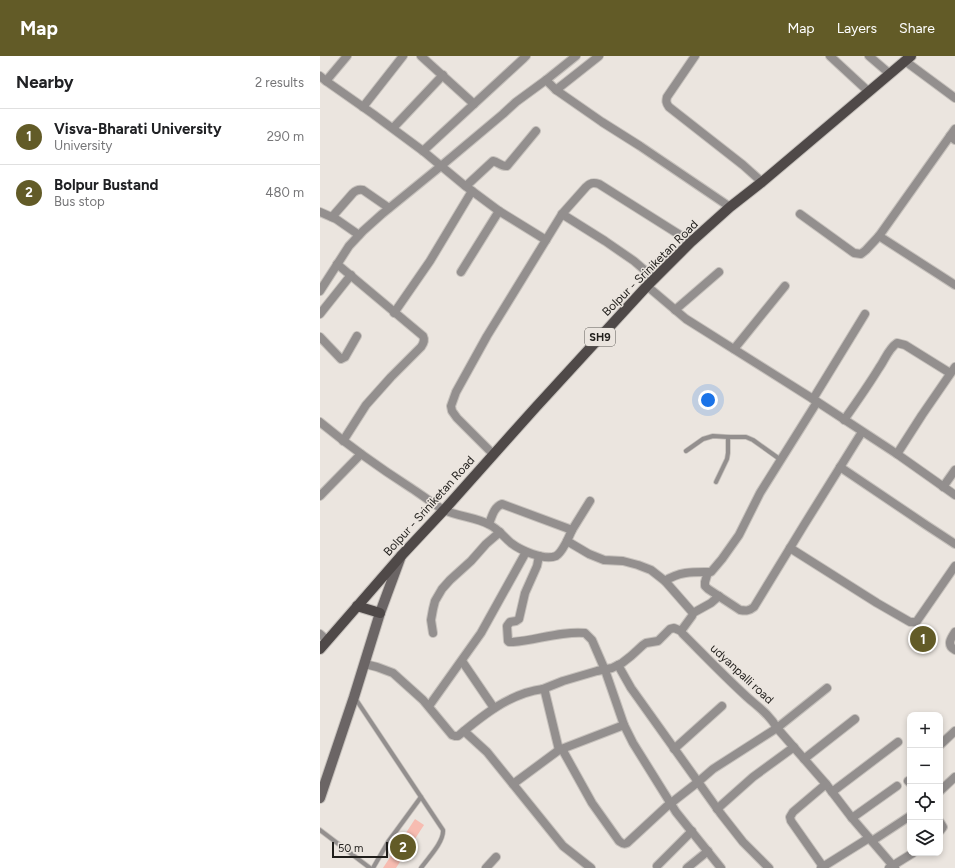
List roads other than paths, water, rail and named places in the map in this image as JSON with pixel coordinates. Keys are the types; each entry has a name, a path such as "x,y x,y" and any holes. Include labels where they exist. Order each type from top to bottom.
{"main road":[{"name":"Bolpur - Sriniketan Road","path":"320,649 324,637 357,606 493,454 647,286 730,207 762,182 908,59"},
{"path":"357,606 380,613"}],"street":[{"path":"347,56 323,79 393,128 499,211 546,240"},
{"path":"363,106 403,56"},
{"path":"421,56 474,104"},
{"path":"423,151 526,56"},
{"path":"551,85 576,56"},
{"path":"320,291 350,246 389,208 516,102 551,85 599,56"},
{"path":"694,56 667,97 666,104 743,165 762,182"},
{"path":"830,56 869,92"},
{"path":"869,56 890,74"},
{"path":"908,59 955,98"},
{"path":"393,128 443,75"},
{"path":"551,85 602,122 730,207"},
{"path":"394,313 430,261 469,189 492,161 505,167 507,166 536,131"},
{"path":"800,214 854,253 861,254 879,236 953,135"},
{"path":"493,454 457,418 452,411 452,401 487,336 562,214 586,187 590,183 594,182 599,184 692,242"},
{"path":"332,217 356,190 363,190 389,208"},
{"path":"461,272 499,211"},
{"path":"320,212 332,217 360,235"},
{"path":"562,214 605,241 655,279"},
{"path":"879,236 955,285"},
{"path":"337,264 423,336 424,339 423,344 366,405 343,441"},
{"path":"675,310 719,272"},
{"path":"320,314 351,275"},
{"path":"647,286 686,319 815,400 897,454 955,495"},
{"path":"734,349 785,286"},
{"path":"320,295 329,302"},
{"path":"665,581 671,577 686,572 711,572 717,566 739,535 760,493 781,460 866,314"},
{"path":"320,337 341,359 345,357 357,336"},
{"path":"844,420 880,368 890,350 897,343 905,345 953,370 897,454"},
{"path":"320,422 361,454 444,510 494,526 512,544 526,552 539,556 556,556 567,541 590,501"},
{"path":"708,572 705,586 740,610 750,610 754,607 862,432"},
{"path":"320,496 361,454"},
{"path":"840,467 955,544"},
{"path":"943,487 955,470"},
{"path":"489,524 495,509 498,505 502,504 572,530"},
{"path":"433,633 431,620 433,609 435,601 442,589 459,570 471,561 486,544 500,532"},
{"path":"567,541 589,554 604,560 623,561 651,570 665,581 693,614"},
{"path":"790,548 910,622 917,621 955,566"},
{"path":"429,706 481,633 526,552"},
{"path":"320,798 365,664 380,613 401,556"},
{"path":"539,556 537,566 525,594 519,619 510,622 507,626 508,641 513,642 579,632 585,633 592,640 624,725 633,743 676,812 721,868"},
{"path":"365,664 393,673 429,706 452,735 458,736 494,708 522,694 543,689 563,681 612,668 618,665 632,656 646,643 658,641 670,629 674,628 681,631 693,614 711,603 719,596"},
{"name":"udyanpalli road","path":"681,631 772,720 777,728 826,784 892,867"},
{"path":"955,632 950,638 950,644 955,650"},
{"path":"462,661 494,708"},
{"path":"618,665 631,688 717,808 743,842 769,868"},
{"path":"543,689 560,750 592,803 619,841 623,844 627,844 671,803 713,769 777,728 827,688"},
{"path":"674,749 722,706"},
{"path":"804,759 855,719"},
{"path":"513,784 560,750 624,725"},
{"path":"464,731 487,752 563,846 591,868"},
{"path":"943,742 955,731"},
{"path":"832,792 898,742"},
{"path":"717,808 753,777 794,747"},
{"path":"943,788 955,777"},
{"path":"826,784 790,816 791,821 823,868 907,818"},
{"path":"852,818 897,786"},
{"path":"657,866 692,831"},
{"path":"687,868 708,851"},
{"path":"892,867 908,856"},
{"path":"486,868 496,857"}],"lane":[{"path":"686,451 703,439 713,436 738,436 753,440 781,460"},
{"path":"716,482 728,453 728,437"},
{"path":"354,697 443,830 441,841 421,868"},
{"path":"373,868 388,842 421,797"},
{"path":"320,830 370,868"}],"place":[{"name":"Visva-Bharati University","path":"923,639"},
{"name":"Bolpur Bustand","path":"403,847"}]}
